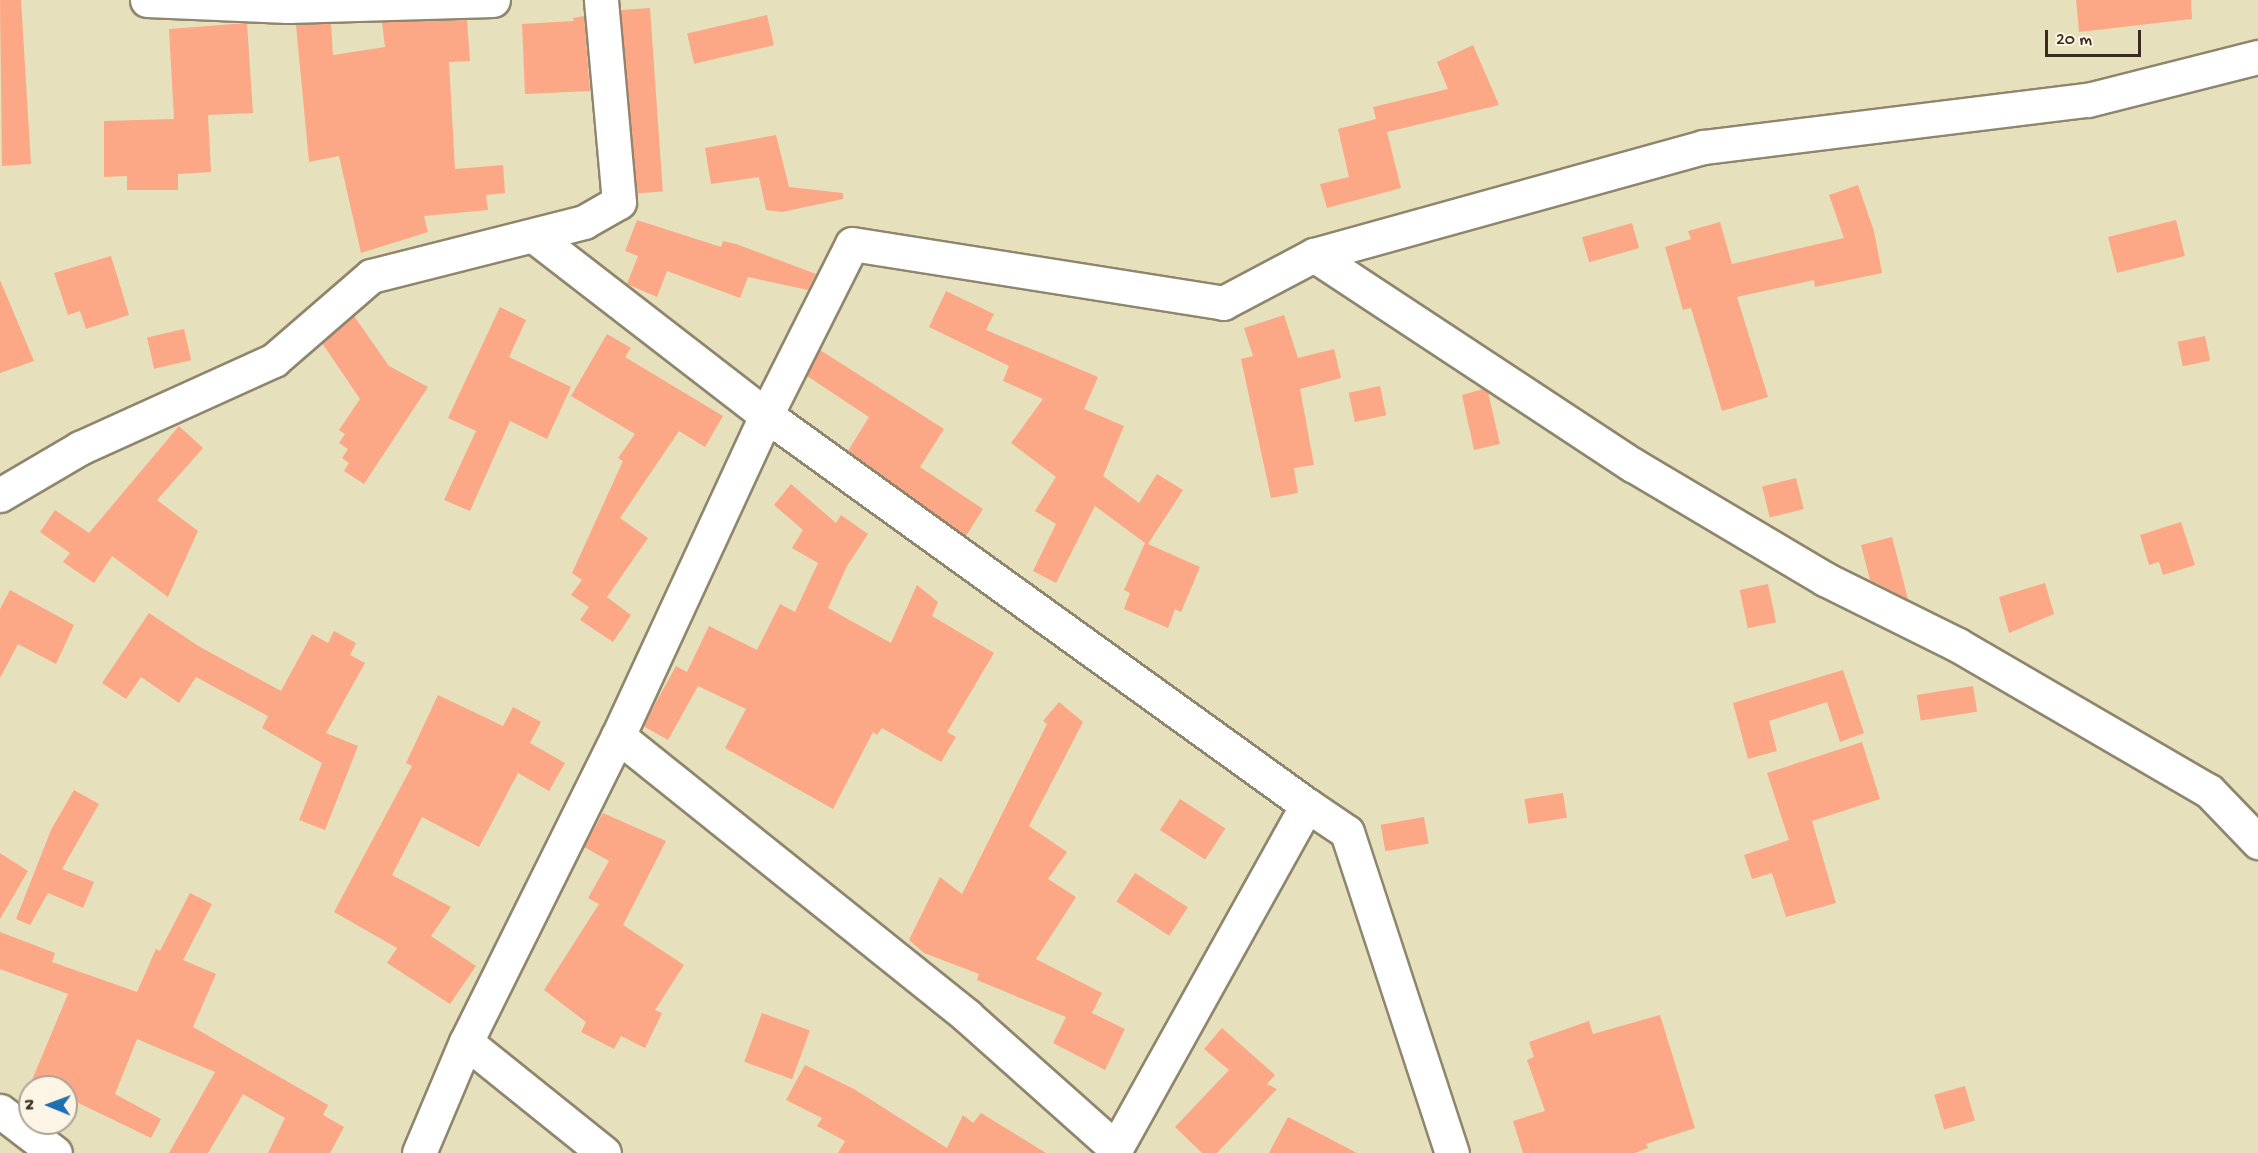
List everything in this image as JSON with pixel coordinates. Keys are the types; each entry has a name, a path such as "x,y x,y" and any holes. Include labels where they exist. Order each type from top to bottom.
{"street":[{"path":"147,0 288,6 492,0"},
{"path":"0,494 80,448 274,360 371,276 584,222 619,202 601,0"},
{"path":"418,1153 466,1042 618,736 766,415 852,244 1223,303 1314,255 1702,147 2088,100 2258,57"},
{"path":"534,236 766,415 1306,805 1347,832 1452,1153"},
{"path":"1314,255 1633,465 1825,579 1959,645 2209,790 2258,842"},
{"path":"618,736 967,1016 1114,1151 1306,805"},
{"path":"466,1042 604,1153"},
{"path":"0,1111 55,1153"}],"building":[{"path":"0,0 21,0 31,164 2,166"},
{"path":"2076,0 2191,0 2192,19 2079,32"},
{"path":"650,8 663,192 634,194 621,10"},
{"path":"767,15 774,45 694,64 687,33"},
{"path":"584,16 590,91 525,94 522,24 574,21 573,18"},
{"path":"467,20 470,61 449,62 455,169 503,165 505,193 486,195 488,210 424,216 428,232 361,253 339,156 309,162 296,25 331,23 333,55 385,47 382,22"},
{"path":"247,23 253,113 208,115 211,172 178,174 178,190 127,190 127,176 104,177 104,121 174,119 169,29"},
{"path":"1473,45 1499,105 1387,132 1401,188 1327,208 1320,184 1349,177 1338,129 1376,119 1373,107 1448,89 1437,62"},
{"path":"776,135 789,187 843,193 843,199 782,212 766,210 759,177 711,184 705,148"},
{"path":"1858,185 1874,231 1882,273 1815,287 1814,280 1737,297 1768,397 1722,411 1691,308 1683,310 1665,247 1691,239 1688,231 1720,222 1732,264 1844,238 1829,195"},
{"path":"637,220 721,247 723,241 736,244 816,274 808,290 748,277 740,298 667,271 657,297 627,284 638,256 625,251"},
{"path":"2176,220 2185,256 2117,273 2108,237"},
{"path":"1632,223 1639,248 1589,262 1582,237"},
{"path":"111,256 129,315 86,329 80,311 68,315 54,273"},
{"path":"0,280 34,361 0,373"},
{"path":"946,291 994,314 986,330 1098,377 1084,409 1124,426 1103,476 1139,503 1157,474 1183,490 1148,544 1200,567 1181,612 1175,609 1168,628 1124,609 1130,593 1124,590 1145,543 1095,506 1056,583 1033,571 1056,524 1035,511 1056,477 1011,443 1043,399 1003,381 1009,366 929,327"},
{"path":"500,307 526,320 509,357 571,387 547,439 510,421 470,511 444,500 476,431 448,418"},
{"path":"1284,315 1298,358 1334,349 1341,378 1300,389 1314,465 1294,468 1298,493 1271,498 1241,359 1253,356 1244,328"},
{"path":"354,316 389,366 428,387 364,484 344,471 349,463 342,458 348,449 339,443 345,434 339,430 360,399 322,343"},
{"path":"184,329 191,360 154,369 147,338"},
{"path":"607,334 631,348 625,357 723,416 705,447 679,431 620,518 648,538 607,597 631,615 613,642 580,620 589,607 571,595 582,580 572,573 623,461 618,458 635,434 571,396"},
{"path":"2205,336 2210,360 2183,366 2178,342"},
{"path":"820,350 944,429 920,467 983,509 966,536 848,451 869,417 807,376"},
{"path":"1380,386 1386,415 1355,422 1349,393"},
{"path":"1483,389 1488,392 1500,444 1474,450 1462,395"},
{"path":"179,426 203,448 157,500 198,531 168,597 112,556 94,583 63,562 70,553 40,532 55,510 89,533"},
{"path":"1796,478 1804,509 1770,518 1762,486"},
{"path":"791,484 836,523 841,515 868,534 847,566 828,608 891,643 917,585 938,602 932,616 994,653 947,732 956,737 941,762 882,728 877,735 873,732 833,809 725,748 746,709 698,686 668,740 643,726 676,666 687,672 709,626 757,650 780,604 795,612 818,563 792,548 803,530 774,505"},
{"path":"2181,522 2195,565 2163,575 2159,562 2149,565 2140,535"},
{"path":"1892,537 1908,599 1870,580 1861,545"},
{"path":"2045,583 2054,614 2009,633 1999,597"},
{"path":"1768,584 1776,622 1748,628 1740,590"},
{"path":"10,590 74,625 56,664 18,644 0,678 0,609"},
{"path":"149,613 200,647 281,691 312,634 328,643 334,631 356,643 350,655 365,663 326,733 358,746 325,830 299,820 322,763 262,728 268,716 196,677 179,703 141,677 126,699 102,683"},
{"path":"1843,670 1864,733 1840,742 1827,702 1769,721 1777,751 1748,759 1733,703"},
{"path":"1973,686 1977,712 1921,721 1917,695"},
{"path":"438,695 503,726 513,707 541,722 530,743 565,763 549,791 518,773 479,847 422,817 392,875 451,907 431,936 476,966 450,1004 387,963 397,948 334,912 412,766 406,763"},
{"path":"1059,702 1083,722 1029,826 1067,852 1048,879 1076,897 1036,959 1102,993 1092,1013 1125,1029 1105,1070 1053,1043 1066,1017 977,980 979,974 924,953 909,940 940,877 962,894 1047,724 1043,721"},
{"path":"1862,742 1880,799 1812,821 1836,903 1786,917 1772,873 1752,879 1744,855 1789,840 1767,773"},
{"path":"74,790 99,804 62,869 94,882 83,908 48,893 30,925 16,919 51,830"},
{"path":"1563,793 1567,818 1528,824 1524,799"},
{"path":"1180,799 1225,828 1205,859 1160,830"},
{"path":"603,813 666,841 623,925 684,965 655,1010 662,1013 645,1048 621,1036 614,1049 581,1032 586,1022 544,990 599,904 588,898 609,861 584,847"},
{"path":"1424,817 1429,844 1385,851 1381,825"},
{"path":"0,853 28,871 0,919"},
{"path":"1135,873 1188,907 1169,936 1116,902"},
{"path":"190,893 212,904 183,960 216,974 193,1027 328,1105 323,1115 344,1127 330,1153 268,1153 285,1118 243,1094 208,1153 169,1153 215,1072 137,1039 115,1094 161,1119 151,1138 78,1103 78,1075 34,1075 68,994 0,969 0,932 55,953 52,962 137,992 156,949 160,951"},
{"path":"762,1013 810,1030 792,1079 744,1062"},
{"path":"1660,1015 1695,1128 1646,1144 1648,1148 1635,1153 1523,1153 1513,1121 1545,1111 1527,1060 1534,1057 1529,1042 1589,1021 1593,1034"},
{"path":"1222,1028 1275,1075 1267,1084 1277,1089 1217,1153 1202,1153 1175,1127 1229,1070 1204,1049"},
{"path":"805,1065 854,1089 947,1148 963,1115 973,1123 981,1113 1046,1153 838,1153 845,1141 817,1126 822,1118 786,1100"},
{"path":"1965,1086 1975,1121 1944,1129 1934,1095"},
{"path":"1288,1117 1357,1153 1269,1153"}]}
